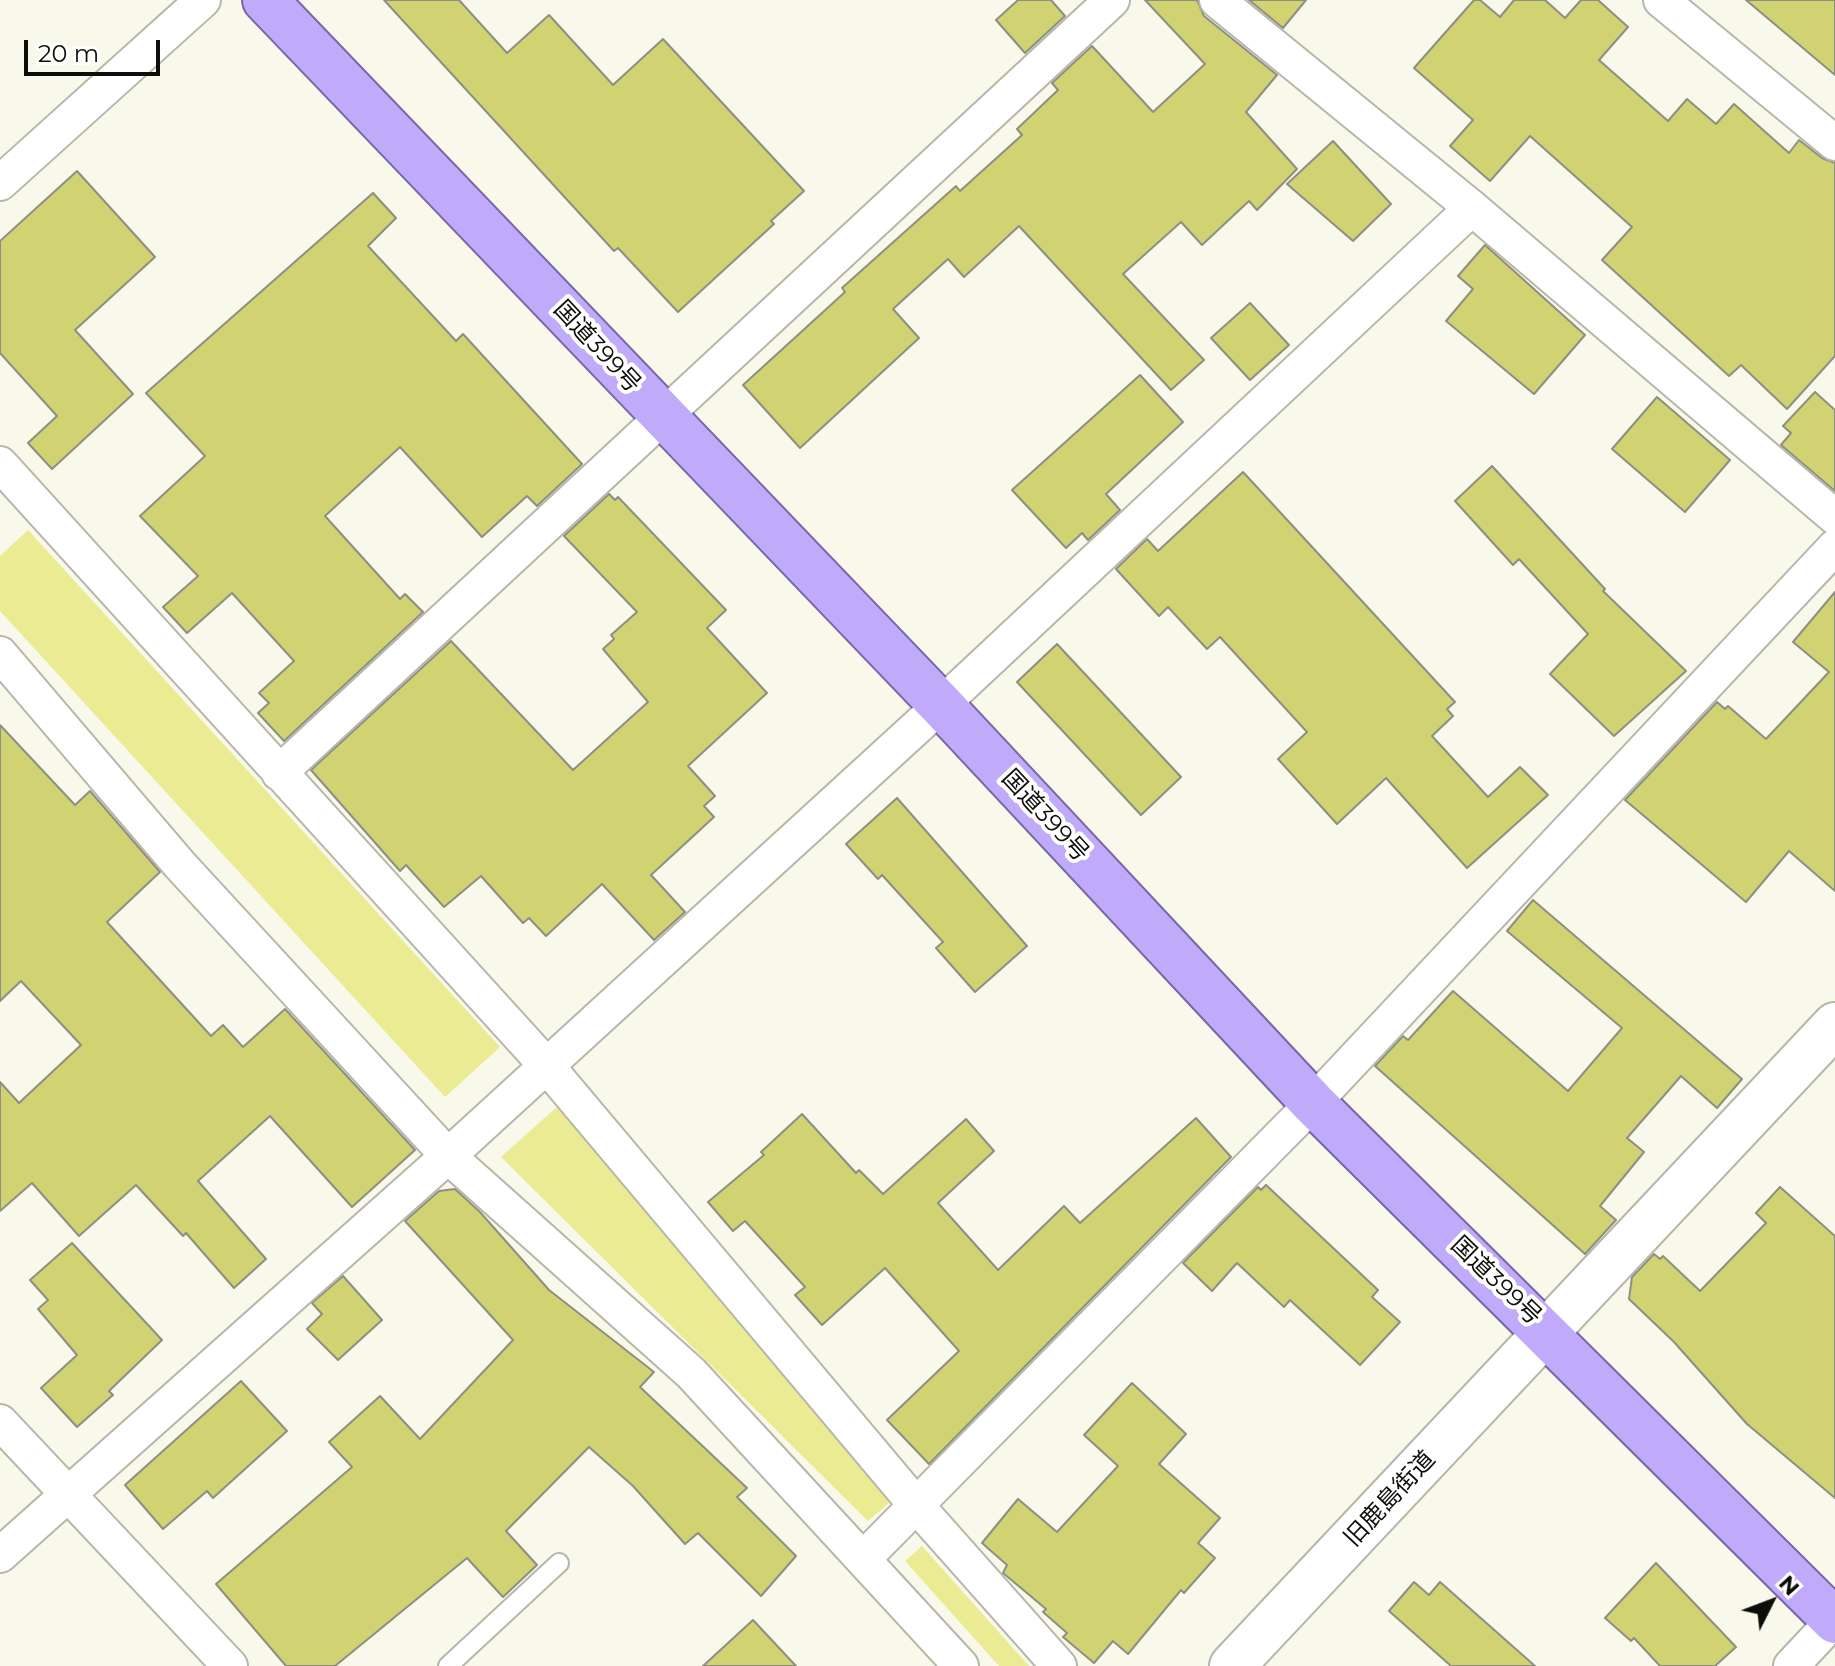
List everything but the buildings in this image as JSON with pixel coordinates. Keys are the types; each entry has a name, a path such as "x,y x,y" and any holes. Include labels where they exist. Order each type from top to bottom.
{"highway":[{"name":"国道399号","path":"265,0 941,705 1313,1103 1548,1332 1835,1620"}],"street":[{"path":"0,183 203,0"},
{"path":"279,773 1112,0"},
{"path":"1217,0 1472,208 1835,517"},
{"path":"1661,0 1835,143"},
{"path":"0,1555 448,1156 941,705 1472,208"},
{"path":"4,477 546,1065 916,1505 1059,1666"},
{"path":"863,1559 1313,1103 1835,547"},
{"path":"0,654 180,865 448,1156 691,1373 961,1666"},
{"name":"旧鹿島街道","path":"1232,1666 1835,1025"},
{"path":"0,1422 230,1666"},
{"path":"1791,1666 1835,1620"}],"lane":[{"path":"448,1666 559,1563"}],"shaded area":[{"path":"28,530 500,1047 445,1097 0,611 0,556"},
{"path":"559,1105 895,1498 868,1521 501,1157"},
{"path":"922,1546 1029,1666 999,1666 905,1561"}]}
